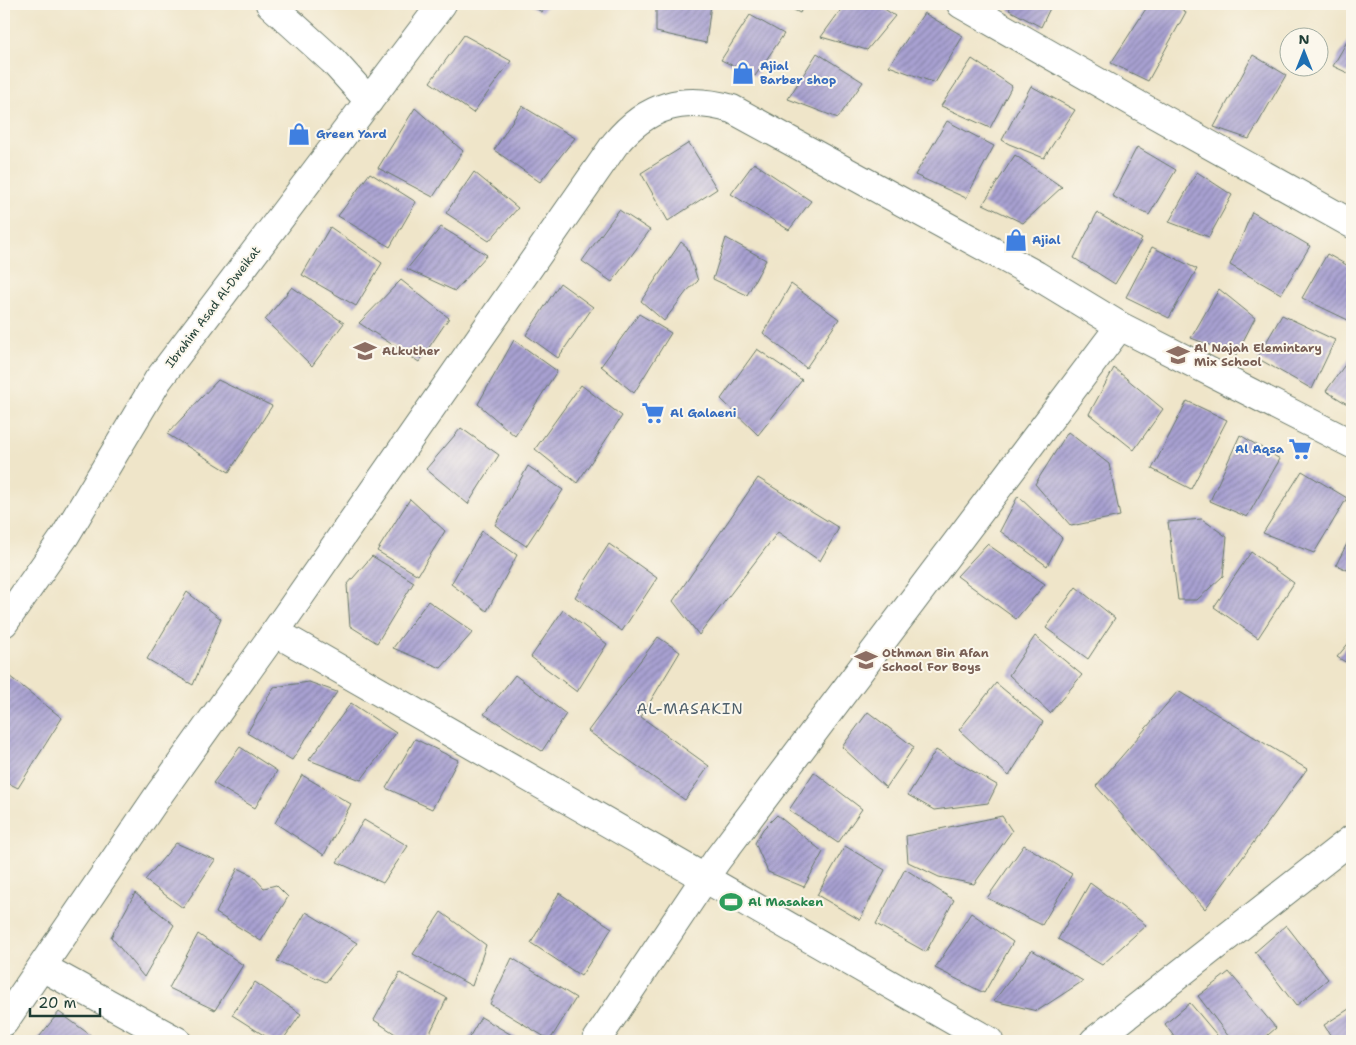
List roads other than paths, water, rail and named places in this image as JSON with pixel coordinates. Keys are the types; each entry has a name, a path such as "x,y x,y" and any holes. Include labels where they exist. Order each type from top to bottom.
{"street":[{"path":"270,4 333,61 369,101"},
{"name":"Ibrahim Asad Al-Dweikat","path":"4,623 65,536 158,380 442,4"},
{"path":"961,4 1352,224"},
{"path":"4,1022 160,793 275,632 615,144 624,132 637,121 666,106 699,102 716,104 732,109 1036,275 1120,326 1352,444"},
{"path":"596,1041 723,852 1120,326"},
{"path":"275,632 989,1041"},
{"path":"1094,1041 1352,839"},
{"path":"42,967 177,1041"}],"place":[{"name":"Ajial Barber shop","path":"743,73"},
{"name":"Green Yard","path":"299,134"},
{"name":"Ajial","path":"1016,240"},
{"name":"ALkuther","path":"365,351"},
{"name":"Al Najah Elemintary Mix School","path":"1178,355"},
{"name":"Al Galaeni","path":"653,413"},
{"name":"Al Aqsa","path":"1300,449"},
{"name":"Othman Bin Afan School For Boys","path":"866,660"},
{"name":"Al Masaken","path":"731,902"}],"district":[{"name":"AL-MASAKIN","path":"690,709"}]}
